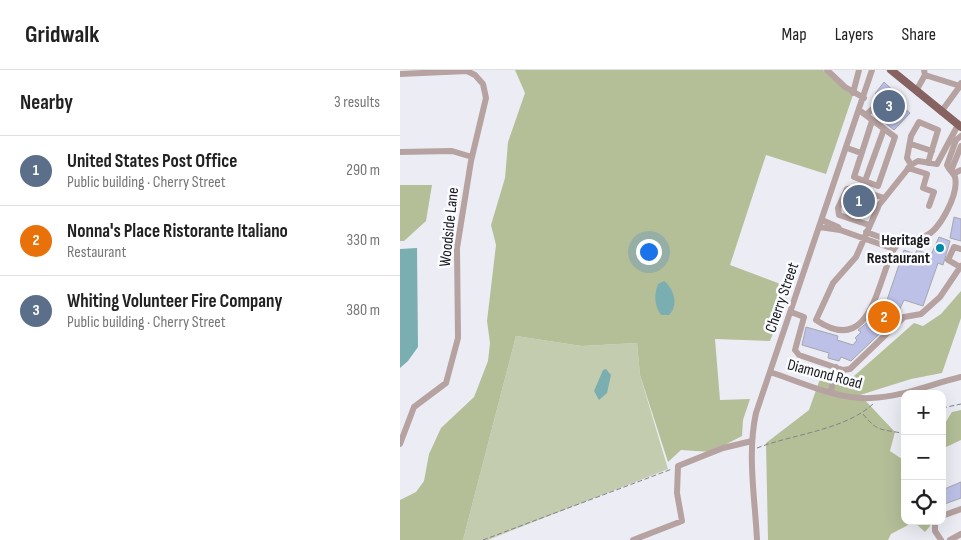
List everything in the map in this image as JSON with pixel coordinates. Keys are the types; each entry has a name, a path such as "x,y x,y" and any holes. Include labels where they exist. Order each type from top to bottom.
{"main road":[{"path":"891,70 959,126"}],"street":[{"path":"826,70 853,93 864,98"},
{"path":"853,93 859,70"},
{"name":"Cherry Street","path":"757,540 752,450 756,413 872,70"},
{"name":"Woodside Lane","path":"400,74 466,72 475,75 486,91 486,103 472,157 457,248 458,338 449,376 446,383 414,408 400,444"},
{"path":"916,91 925,73 960,85 941,112"},
{"path":"867,114 879,104"},
{"path":"859,110 867,114 872,121 895,137 878,186 854,176 872,121"},
{"path":"928,163 938,130 923,122 916,124 911,136 907,158 910,166 927,174 922,188 934,192 929,206"},
{"path":"937,164 959,126"},
{"path":"865,181 884,128"},
{"path":"791,312 838,330 846,331 855,327 877,300 897,246 904,240 925,236 939,225 949,206 955,185 950,171 956,140 961,136"},
{"path":"911,144 932,151"},
{"path":"950,171 961,146"},
{"path":"846,148 861,153"},
{"path":"400,152 452,151 472,157"},
{"path":"816,320 833,283 856,257 869,225 884,198 910,166 918,161 937,164 950,171 961,170"},
{"path":"869,225 839,215 838,208 847,188 854,188 884,198"},
{"path":"821,223 897,246"},
{"path":"804,317 794,350 799,355 842,370 856,366 904,317 921,314 940,297 961,266 948,260 952,248 961,249"},
{"path":"830,391 836,367"},
{"name":"Diamond Road","path":"770,372 830,391 861,398 906,393 961,377"},
{"path":"633,540 682,521 677,493 678,466 723,448 752,441"},
{"path":"946,515 961,509"},
{"path":"935,525 935,530 941,540"},
{"path":"950,540 961,534"}],"path":[{"path":"752,450 850,419 880,397"},
{"path":"946,407 961,404"},
{"path":"862,412 872,425 880,430 893,430 901,433"},
{"path":"483,540 678,466"}],"green space":[{"path":"515,70 823,70 853,95 826,174 766,155 730,265 791,288 770,341 715,339 720,400 750,399 743,420 742,436 711,452 681,450 668,462 640,375 637,343 582,346 516,336 463,540 400,540 400,500 416,492 424,481 429,454 441,428 474,397 488,361 490,343 487,321 496,245 491,225 505,178 508,142 525,93"},
{"path":"400,185 432,185 426,221 404,241 400,241"},
{"path":"961,291 961,318 942,373 911,379 860,395 895,432 890,451 901,458 901,525 908,525 891,534 888,540 768,540 766,443 809,410 821,376 845,384 914,323 923,326 941,314"},
{"path":"516,336 582,346 637,343 640,375 668,469 488,540 463,540"},
{"path":"961,410 961,440 946,447 946,422 952,412"},
{"path":"917,525 930,525 925,532"}],"water":[{"path":"417,248 418,347 408,361 400,368 400,249"},
{"path":"664,281 673,292 674,297 674,307 669,315 661,315 656,304 655,296 658,284"},
{"path":"606,369 611,375 607,393 599,400 594,391 603,370"}],"building":[{"path":"884,82 902,99 899,104 910,113 894,130 874,114 885,102 875,94"},
{"path":"850,195 858,198 859,195 875,200 868,215 844,206"},
{"path":"954,217 961,219 961,241 950,238"},
{"path":"939,237 950,241 943,265 938,263 923,306 904,300 895,319 851,361 841,357 839,361 828,358 829,353 802,345 806,327 838,336 837,340 853,345 857,340 855,338 861,332 858,330 878,314 883,302 886,303 904,250 915,254 917,250 931,255"},
{"path":"961,482 961,498 946,504 946,488"}],"place":[{"name":"Whiting Volunteer Fire Company","path":"889,106"},
{"name":"United States Post Office","path":"859,201"},
{"name":"Heritage Restaurant","path":"940,248"},
{"name":"Nonna's Place Ristorante Italiano","path":"884,317"}]}
